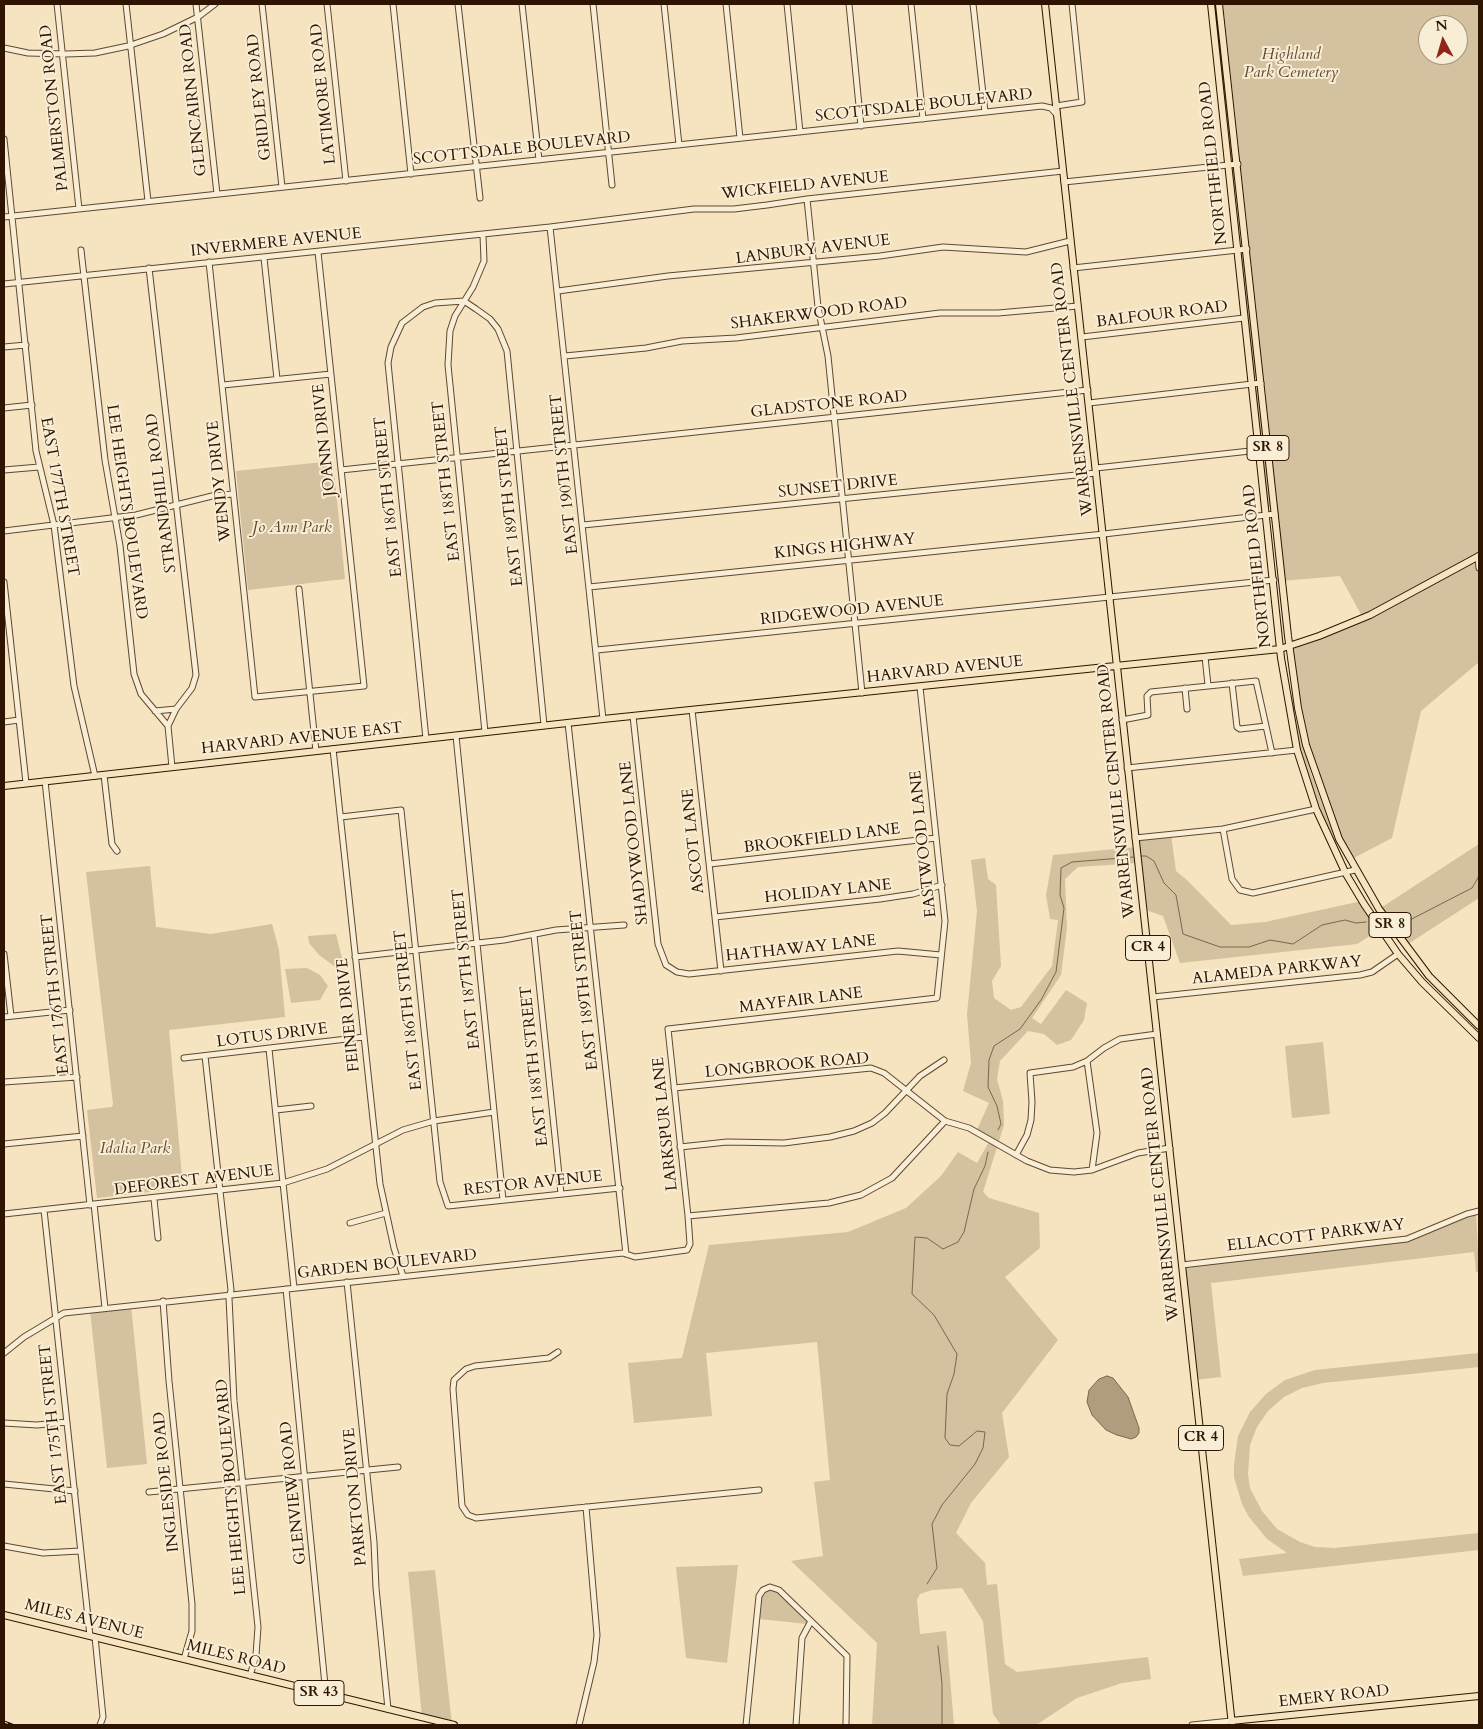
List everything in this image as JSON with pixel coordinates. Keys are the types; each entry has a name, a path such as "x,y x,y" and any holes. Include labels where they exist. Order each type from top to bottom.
{"main road":[{"name":"WARRENSVILLE CENTER ROAD","path":"1045,4 1104,534 1127,768 1170,1148 1231,1723"},
{"name":"NORTHFIELD ROAD","path":"1211,4 1280,649 1297,750 1316,808 1346,874 1398,954 1442,1003 1479,1038"},
{"name":"NORTHFIELD ROAD","path":"1219,4 1238,164 1289,647 1298,708 1310,761 1333,823 1355,870 1399,938 1445,994 1479,1026"},
{"name":"HARVARD AVENUE","path":"603,719 1280,649 1370,616 1479,556"},
{"name":"HARVARD AVENUE EAST","path":"4,786 603,719"},
{"name":"MILES AVENUE","path":"4,1615 158,1652"},
{"name":"MILES ROAD","path":"158,1652 326,1695 454,1725"},
{"name":"EMERY ROAD","path":"1231,1723 1479,1696"}],"street":[{"name":"PALMERSTON ROAD","path":"57,4 79,209"},
{"path":"126,4 148,201"},
{"name":"GLENCAIRN ROAD","path":"196,4 217,194"},
{"path":"4,48 28,53 94,53 131,45 198,17 215,4"},
{"name":"GRIDLEY ROAD","path":"262,4 282,187"},
{"name":"LATIMORE ROAD","path":"327,4 346,181"},
{"path":"393,4 411,174"},
{"path":"458,4 480,198"},
{"path":"522,4 539,160"},
{"path":"593,4 612,185"},
{"path":"664,4 679,145"},
{"path":"726,4 740,138"},
{"path":"787,4 800,132"},
{"path":"849,4 862,126"},
{"path":"910,4 923,119"},
{"path":"973,4 985,112"},
{"name":"SCOTTSDALE BOULEVARD","path":"1056,106 1082,102 1072,4"},
{"name":"SCOTTSDALE BOULEVARD","path":"1042,106 1050,102 1054,94"},
{"name":"SCOTTSDALE BOULEVARD","path":"4,218 1042,106 1051,108 1057,115"},
{"path":"4,138 12,217"},
{"path":"1064,182 1238,164"},
{"name":"WICKFIELD AVENUE","path":"550,228 660,212 694,209 734,209 807,199 1063,171"},
{"path":"807,199 844,499 862,692"},
{"name":"EAST 177TH STREET","path":"12,217 39,467 54,524 74,686 95,776"},
{"name":"INVERMERE AVENUE","path":"4,284 550,228"},
{"name":"EAST 190TH STREET","path":"550,228 603,719"},
{"name":"EAST 188TH STREET","path":"483,234 484,262 480,273 455,316 448,346 448,365 485,732"},
{"name":"LANBURY AVENUE","path":"558,291 698,273 814,264 943,247 1026,252 1070,241"},
{"path":"1073,268 1247,249"},
{"name":"LEE HEIGHTS BOULEVARD","path":"81,250 113,518 120,546 134,674 141,694 168,726"},
{"name":"JOANN DRIVE","path":"310,691 364,686 318,252"},
{"path":"264,258 277,379"},
{"name":"WENDY DRIVE","path":"209,262 255,697 310,691"},
{"name":"STRANDHILL ROAD","path":"148,268 196,676 192,688 176,708 168,726"},
{"name":"EAST 189TH STREET","path":"464,301 490,319 503,338 507,351 544,725"},
{"name":"EAST 186TH STREET","path":"426,739 388,363 390,347 402,323 423,307 464,301"},
{"name":"SHAKERWOOD ROAD","path":"565,356 646,348 682,340 736,338 940,313 998,313 1078,306"},
{"name":"BALFOUR ROAD","path":"1082,337 1244,318"},
{"path":"4,347 26,344"},
{"path":"223,385 331,374"},
{"path":"1089,402 1261,383"},
{"name":"GLADSTONE ROAD","path":"341,470 1088,390"},
{"path":"4,408 32,405"},
{"name":"SUNSET DRIVE","path":"583,525 844,499 1259,450"},
{"path":"4,470 39,467"},
{"path":"4,531 113,518 176,506 212,496 234,494"},
{"name":"KINGS HIGHWAY","path":"589,587 1104,534 1275,514"},
{"path":"1479,556 1479,568"},
{"name":"RIDGEWOOD AVENUE","path":"596,650 1274,580"},
{"path":"4,582 26,784"},
{"path":"299,589 316,751"},
{"path":"4,656 12,655"},
{"path":"1205,657 1208,686"},
{"path":"1122,720 1148,715 1146,696 1148,693 1256,681 1272,752"},
{"path":"1232,683 1237,727 1240,729 1266,726"},
{"name":"EASTWOOD LANE","path":"920,686 945,927 937,998"},
{"path":"1185,688 1187,709"},
{"path":"155,711 176,708"},
{"name":"ASCOT LANE","path":"692,710 721,971"},
{"name":"SHADYWOOD LANE","path":"633,716 658,944 666,965"},
{"path":"4,722 20,720"},
{"name":"EAST 189TH STREET","path":"568,723 626,1254"},
{"path":"168,726 172,767"},
{"name":"EAST 187TH STREET","path":"456,736 503,1200"},
{"name":"FEINER DRIVE","path":"334,749 375,1143 386,1213 403,1276"},
{"path":"1127,768 1297,750"},
{"path":"104,775 112,844 117,852"},
{"name":"EAST 176TH STREET","path":"45,781 83,1136 105,1308"},
{"path":"1135,838 1223,829 1316,808"},
{"name":"EAST 186TH STREET","path":"341,817 401,810 440,1182 448,1206"},
{"path":"1223,829 1232,879 1240,890 1253,893 1346,874 1355,870"},
{"name":"BROOKFIELD LANE","path":"710,864 936,838"},
{"name":"HOLIDAY LANE","path":"715,917 880,899 913,894 942,885"},
{"path":"355,957 476,943 556,930 624,925"},
{"name":"EAST 188TH STREET","path":"534,935 561,1194"},
{"name":"HATHAWAY LANE","path":"666,965 678,972 689,974 898,951 941,955"},
{"path":"4,954 11,1016"},
{"name":"ALAMEDA PARKWAY","path":"1153,997 1360,975 1372,972 1398,954"},
{"name":"MAYFAIR LANE","path":"668,1029 937,998"},
{"path":"4,1017 70,1010"},
{"name":"LARKSPUR LANE","path":"668,1029 688,1216"},
{"path":"1016,1155 1027,1135 1031,1120 1030,1073 1064,1069 1087,1061 1120,1039 1157,1034"},
{"name":"LOTUS DRIVE","path":"184,1058 364,1037"},
{"path":"268,1049 294,1288"},
{"name":"LEE HEIGHTS BOULEVARD","path":"205,1056 221,1191 230,1294 234,1401 258,1627 256,1655 250,1676"},
{"path":"680,1147 727,1142 784,1143 830,1137 854,1131 872,1123 920,1076 944,1060"},
{"path":"1087,1061 1097,1133 1092,1170"},
{"name":"LONGBROOK ROAD","path":"674,1088 871,1068 884,1073 945,1121 969,1128 1016,1155 1050,1170 1067,1172 1092,1170 1138,1153 1170,1148"},
{"path":"4,1082 77,1077"},
{"path":"276,1110 311,1106"},
{"name":"DEFOREST AVENUE","path":"4,1214 154,1199 283,1183 327,1169 403,1130 434,1121 494,1112"},
{"path":"688,1216 828,1203 861,1195 892,1178 945,1121"},
{"path":"4,1144 83,1136"},
{"name":"RESTOR AVENUE","path":"448,1206 620,1188"},
{"path":"154,1199 158,1238"},
{"name":"EAST 175TH STREET","path":"44,1210 80,1550 101,1694 103,1718 100,1725"},
{"name":"ELLACOTT PARKWAY","path":"1182,1265 1408,1239 1467,1214 1479,1212"},
{"path":"350,1223 386,1213"},
{"name":"GARDEN BOULEVARD","path":"4,1353 24,1337 64,1313 403,1276 626,1254 636,1257 687,1250 690,1244 688,1216"},
{"name":"PARKTON DRIVE","path":"347,1282 367,1470 388,1709"},
{"name":"GLENVIEW ROAD","path":"286,1289 306,1476 326,1695"},
{"name":"INGLESIDE ROAD","path":"163,1302 192,1604 192,1631 184,1659"},
{"path":"558,1352 549,1358 476,1366 466,1369 454,1380 453,1389 462,1506 468,1515 476,1518 759,1490"},
{"path":"4,1423 37,1425 67,1422"},
{"path":"149,1492 398,1467"},
{"path":"4,1484 74,1491"},
{"path":"579,1725 596,1654 597,1635 586,1508"},
{"path":"4,1546 43,1553 80,1550"},
{"path":"746,1725 759,1596 767,1588 778,1590 847,1656 846,1725"},
{"path":"796,1725 802,1638 811,1621"},
{"name":"EMERY ROAD","path":"1192,1725 1231,1723"}],"green space":[{"name":"Highland Park Cemetery","path":"1223,4 1479,4 1479,662 1421,711 1392,838 1350,860 1313,769 1289,647 1363,618 1340,576 1282,581 1272,507 1268,507 1255,390 1258,388 1271,500 1277,500"},
{"path":"1215,12 1221,36 1234,157 1230,158"},
{"path":"1244,254 1258,376 1256,378 1254,376 1241,255"},
{"name":"Jo Ann Park","path":"333,461 345,579 248,590 236,471"},
{"path":"1285,658 1293,708 1311,773 1329,822 1347,862 1322,815 1303,757 1295,727"},
{"path":"1171,834 1176,871 1231,925 1265,922 1362,901 1381,929 1357,944 1180,963 1163,916 1143,909 1138,863 1078,867 1065,879 1067,928 1061,975 1032,1018 1041,1024 1066,990 1087,1003 1084,1020 1071,1040 1057,1045 1044,1034 1028,1031 1000,1061 997,1079 1003,1101 1004,1125 983,1192 989,1198 1039,1213 1040,1248 1005,1277 1058,1340 1002,1413 1009,1457 971,1503 956,1533 985,1563 987,1585 997,1584 1005,1664 1017,1672 1148,1657 1151,1679 1122,1683 1077,1698 1036,1725 1001,1725 993,1714 983,1621 962,1588 932,1590 920,1594 917,1600 920,1634 946,1631 954,1725 872,1725 877,1643 791,1561 823,1556 814,1482 830,1480 817,1342 706,1353 712,1416 634,1423 628,1363 682,1358 709,1245 848,1232 906,1208 941,1176 958,1152 977,1163 990,1140 976,1132 989,1103 963,1091 971,1063 967,1014 977,911 971,860 985,858 988,879 996,885 1001,966 992,981 994,998 1011,1010 1021,1007 1052,966 1058,920 1050,919 1046,895 1053,855 1136,847 1135,838"},
{"path":"1479,844 1479,898 1405,946 1379,909"},
{"name":"Idalia Park","path":"150,866 156,927 211,934 272,924 279,950 285,1017 169,1030 183,1188 97,1198 87,1110 112,1107 113,1104 86,872"},
{"path":"336,934 344,966 334,966 319,955 309,943 308,936"},
{"path":"307,968 320,975 328,986 320,1000 291,1003 285,969"},
{"path":"1323,1042 1330,1114 1292,1118 1285,1046"},
{"path":"1476,1212 1479,1272 1476,1272 1474,1252 1211,1283 1221,1377 1195,1380 1182,1265 1407,1239"},
{"path":"131,1305 147,1464 107,1468 90,1310"},
{"path":"1479,1353 1479,1367 1323,1383 1302,1388 1284,1397 1268,1411 1257,1427 1250,1445 1248,1474 1250,1488 1262,1511 1277,1529 1300,1542 1315,1547 1335,1548 1479,1533 1479,1550 1243,1576 1239,1559 1287,1553 1267,1539 1249,1517 1242,1504 1234,1477 1238,1436 1250,1412 1266,1394 1285,1380 1315,1370"},
{"path":"738,1565 727,1663 686,1658 676,1567"},
{"path":"435,1570 452,1725 422,1717 408,1572"},
{"path":"771,1589 777,1591 806,1619 807,1624 759,1619 761,1596 765,1591"}],"shaded area":[{"path":"1107,1376 1113,1378 1128,1397 1139,1428 1139,1433 1136,1437 1131,1439 1106,1430 1092,1415 1087,1402 1089,1390 1099,1379"}],"waterway":[{"path":"1140,856 1146,856 1154,861 1164,883 1176,895 1183,934 1220,947 1249,947 1270,940 1293,944 1322,925 1345,920 1356,923 1366,922"},
{"path":"998,1130 1001,1124 997,1106 988,1087 989,1060 994,1046 1020,1029 1041,1000 1056,972 1064,908 1060,895 1061,868 1072,862 1134,857"},
{"path":"1402,924 1472,888 1479,876"},
{"path":"927,1584 937,1568 932,1524 942,1505 975,1464 983,1448 985,1432 977,1431 959,1446 950,1445 945,1438 947,1394 954,1374 957,1354 934,1315 912,1294 915,1237 927,1238 943,1249 958,1242 964,1232 974,1189 985,1166 988,1152"},
{"path":"938,1646 942,1684 942,1725"}],"railway":[{"path":"4,1722 12,1725"}]}
